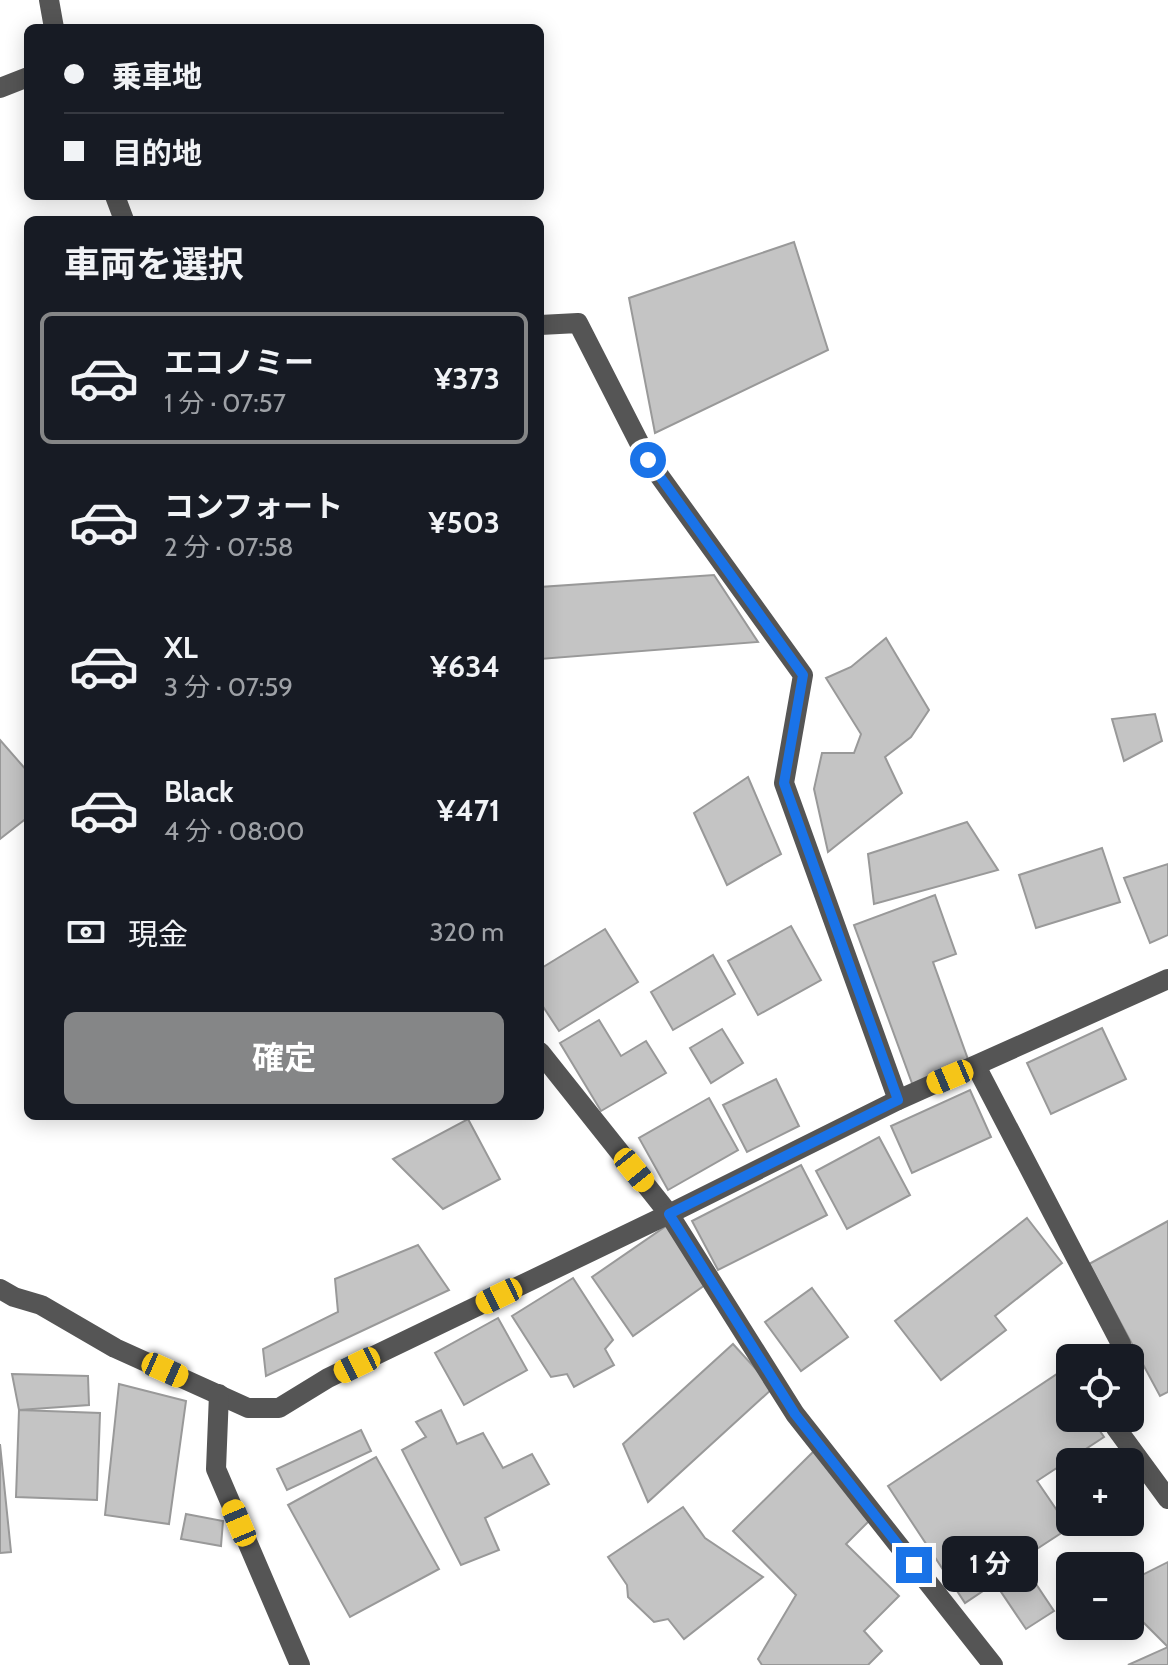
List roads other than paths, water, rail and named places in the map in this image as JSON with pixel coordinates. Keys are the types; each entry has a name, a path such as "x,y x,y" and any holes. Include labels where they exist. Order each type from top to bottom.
{"street":[{"path":"49,0 53,24"},
{"path":"0,88 24,79"},
{"path":"544,325 578,323 648,460 803,675 784,783 898,1100"},
{"path":"0,1289 41,1305 115,1348 248,1408 279,1408 328,1378 898,1100 1168,979"},
{"path":"544,1057 669,1214 795,1414 993,1665"},
{"path":"976,1066 1121,1344"},
{"path":"219,1394 216,1469 300,1665"},
{"path":"1119,1432 1168,1499"}]}
